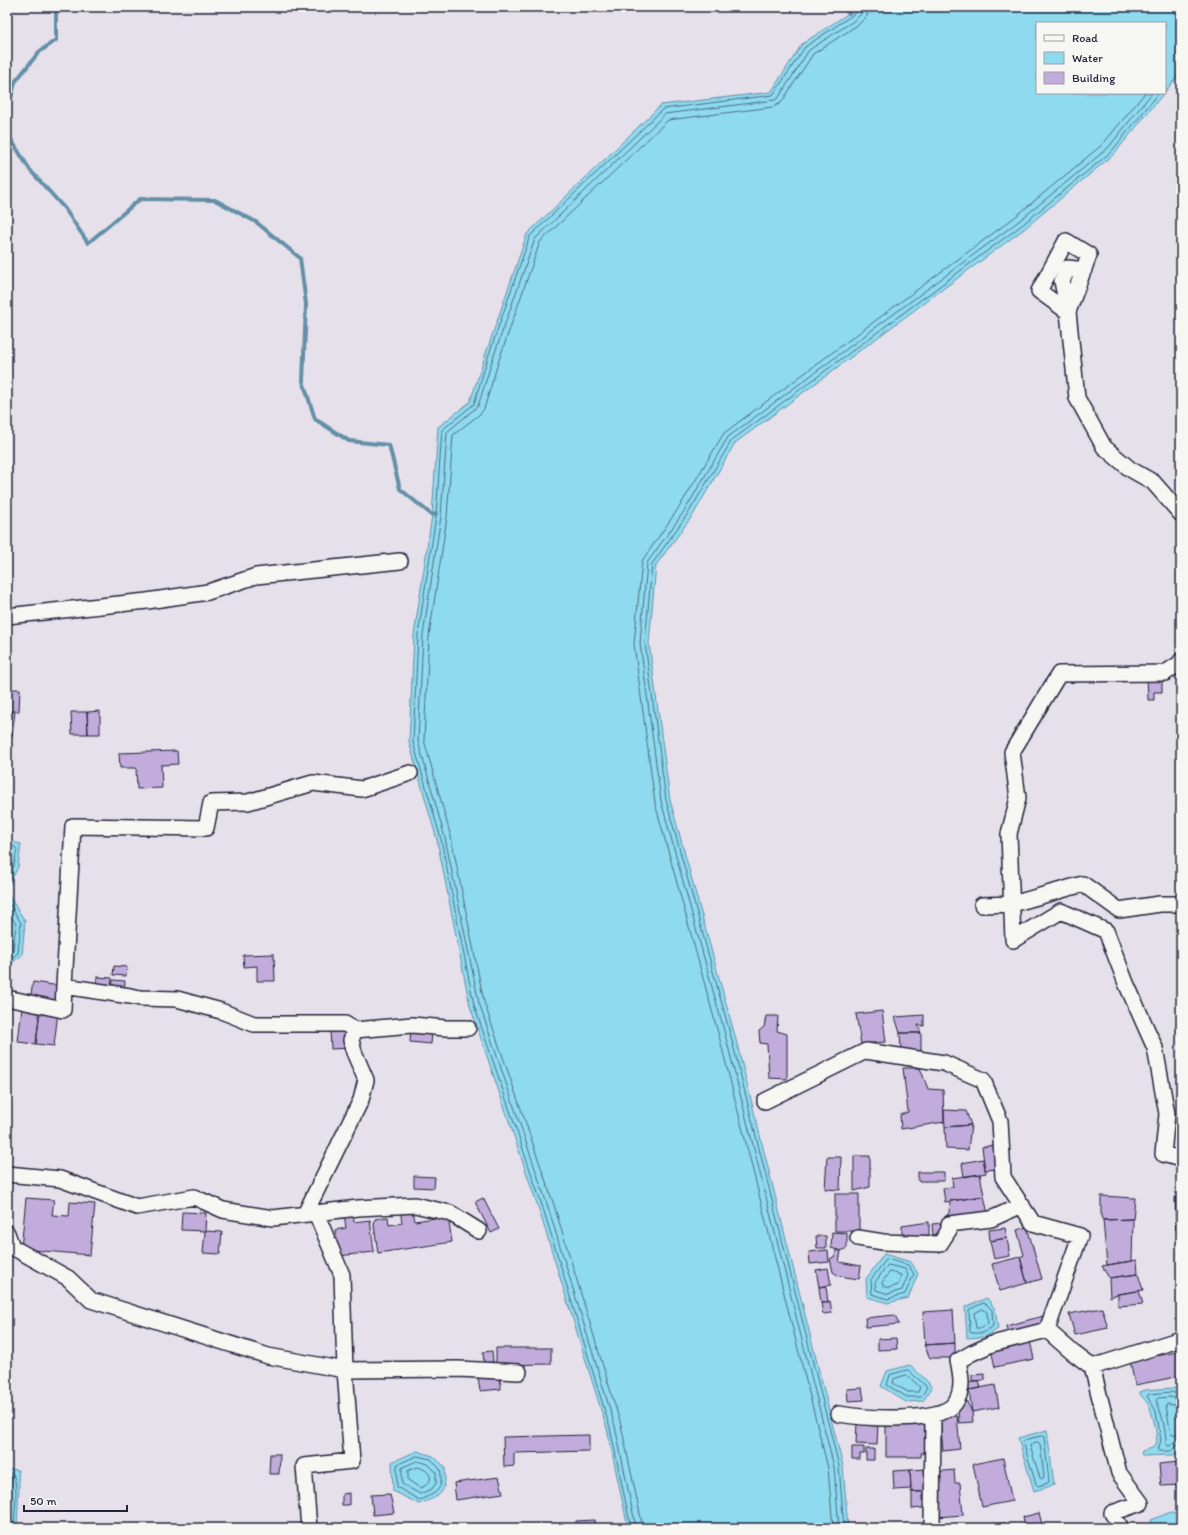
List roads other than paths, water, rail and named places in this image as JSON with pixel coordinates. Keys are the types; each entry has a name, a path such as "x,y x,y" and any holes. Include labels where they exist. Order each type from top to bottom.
{"street":[{"path":"1068,312 1039,291 1066,241 1089,255 1068,312 1077,398 1104,447 1130,469 1153,482 1181,514"},
{"path":"7,616 208,592 256,576 400,561"},
{"path":"1181,661 1165,673 1059,674 1012,752 1018,798 1009,834 1013,940 1061,911 1106,931 1126,983 1155,1048 1167,1114 1163,1154 1181,1159"},
{"path":"7,998 63,1010 73,826 206,828 211,803 248,802 313,782 362,789 410,773"},
{"path":"982,905 1012,904 1083,884 1119,910 1160,904 1181,904"},
{"path":"64,986 140,998 177,999 221,1011 254,1024 345,1024 354,1030 412,1025 468,1028"},
{"path":"311,1214 361,1100 366,1080 354,1052 351,1040 354,1030"},
{"path":"765,1101 866,1051 944,1063 983,1080 1000,1121 1003,1177 1033,1223 1080,1236 1047,1330"},
{"path":"7,1174 60,1179 136,1207 194,1198 223,1210 273,1218 358,1208 415,1204 450,1214 479,1231"},
{"path":"858,1238 883,1242 940,1244 949,1230 949,1224 991,1219 1022,1205"},
{"path":"310,1528 304,1466 352,1461 345,1370 342,1275 311,1214"},
{"path":"7,1233 12,1247 68,1278 91,1300 268,1356 345,1370 458,1369 519,1372"},
{"path":"1047,1330 1092,1367 1119,1473 1141,1503 1112,1513 1120,1528"},
{"path":"839,1414 885,1417 933,1415 955,1404 962,1381 958,1361 992,1344 1047,1330"},
{"path":"1092,1367 1181,1339"},
{"path":"932,1528 933,1415"}],"water":[{"path":"856,7 1181,7 1181,72 1166,91 1166,22 1036,22 1036,94 1163,94 1114,154 1024,229 735,443 693,515 656,565 649,643 670,800 735,1036 843,1466 848,1528 628,1528 607,1429 539,1210 470,1006 437,840 409,742 414,635 432,515 438,427 470,402 527,234 661,105 771,92 802,44"},
{"path":"7,841 21,844 18,867 7,889"},
{"path":"7,893 25,921 22,955 7,967"},
{"path":"884,1254 911,1262 918,1274 908,1298 888,1303 867,1297 866,1279"},
{"path":"987,1298 995,1309 998,1329 984,1337 967,1338 965,1307"},
{"path":"910,1365 928,1382 932,1388 923,1401 906,1402 881,1386 887,1371"},
{"path":"1172,1388 1181,1391 1181,1443 1178,1452 1173,1455 1143,1456 1141,1454 1142,1451 1155,1446 1157,1436 1150,1407 1140,1392 1145,1390"},
{"path":"1047,1430 1054,1485 1034,1491 1018,1438"},
{"path":"417,1451 433,1456 445,1467 444,1488 438,1495 419,1504 393,1491 392,1462"},
{"path":"7,1469 18,1470 19,1486 17,1528 7,1528"},
{"path":"1181,1511 1181,1528 1152,1528 1151,1520 1171,1512 1177,1515"}],"waterway":[{"path":"7,115 15,82 39,52 56,40 56,7"},
{"path":"842,7 849,13"},
{"path":"7,133 30,170 65,209 88,243 140,199 215,200 256,222 300,258 306,304 303,381 315,419 349,441 389,445 400,489 432,515 436,514"}]}
